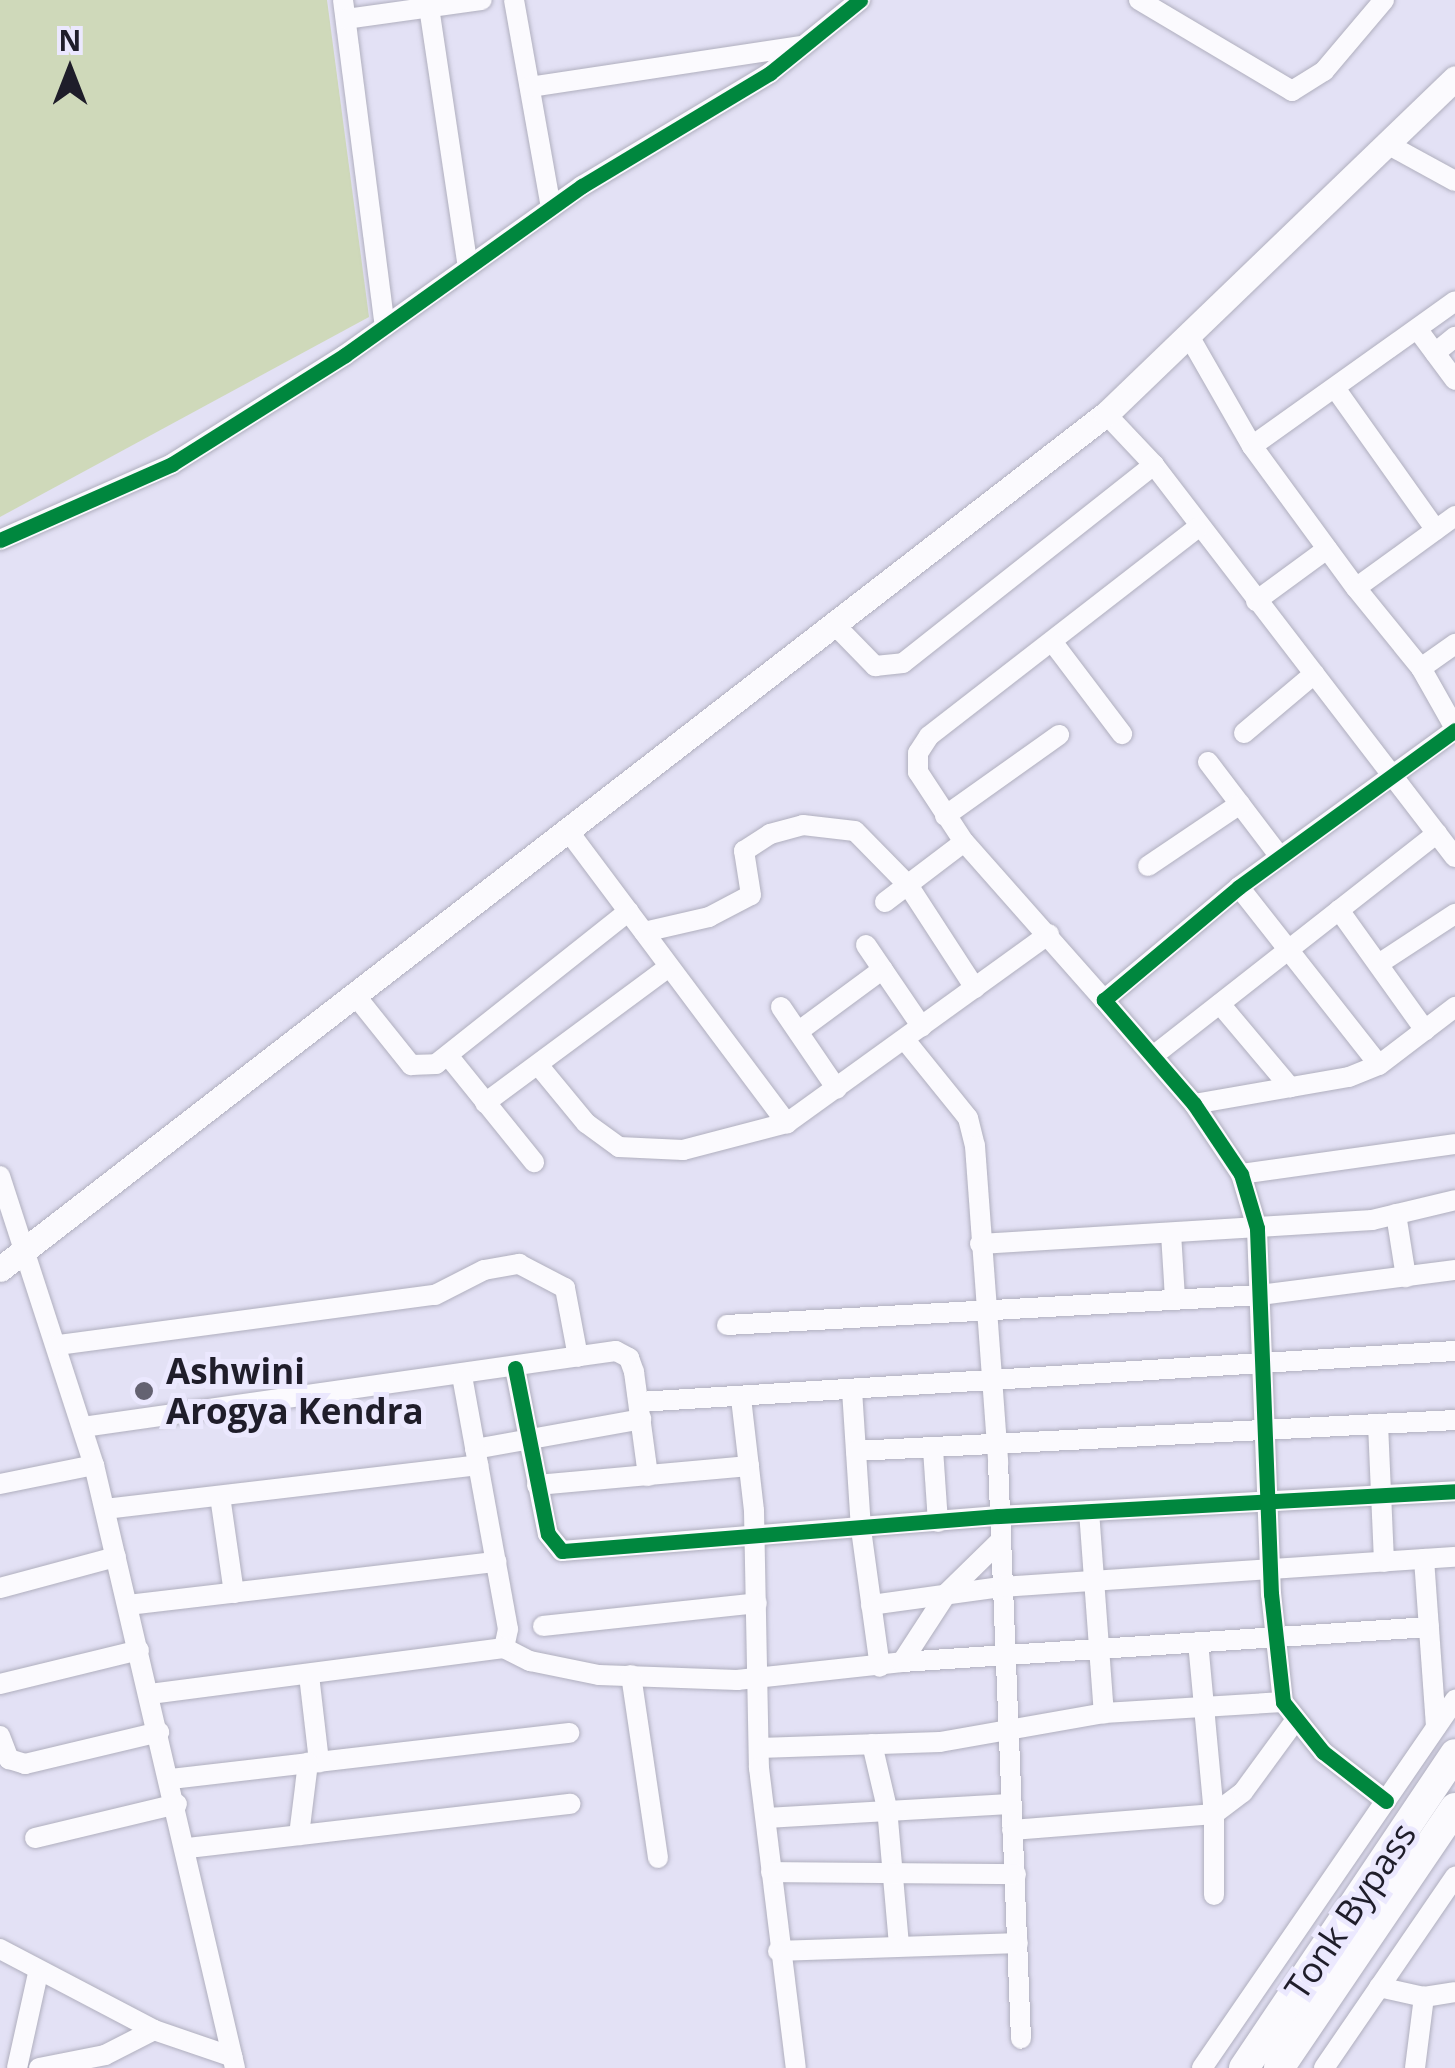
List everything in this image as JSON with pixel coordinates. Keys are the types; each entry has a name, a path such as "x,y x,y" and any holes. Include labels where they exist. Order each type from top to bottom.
{"highway":[{"name":"Tonk Bypass","path":"1244,2068 1455,1754"},
{"path":"1279,2068 1455,1808"}],"main road":[{"path":"10,1262 1106,414 1391,146 1455,78"}],"street":[{"path":"386,326 344,10 429,8 482,0"},
{"path":"514,0 551,208"},
{"path":"0,540 172,464 386,326 551,208 770,73 860,0"},
{"path":"1139,0 1292,91 1324,71 1384,0"},
{"path":"429,8 468,267"},
{"path":"530,87 802,45"},
{"path":"1391,146 1455,182"},
{"path":"1252,446 1455,301"},
{"path":"1418,330 1455,380"},
{"path":"1104,1000 1240,887 1455,729 1421,668 1356,588 1252,446 1189,336"},
{"path":"1435,352 1455,337"},
{"path":"1334,388 1436,530"},
{"path":"1106,414 1154,465 1196,528 1455,857"},
{"path":"834,624 875,666 903,663 1154,465"},
{"path":"1356,588 1455,516"},
{"path":"1196,528 923,744 918,772 964,842 1049,934 1194,1104 1217,1145 1240,1174 1257,1228 1270,1569 1283,1702 1323,1752 1386,1801"},
{"path":"1256,601 1327,548"},
{"path":"1054,644 1122,734"},
{"path":"1421,668 1455,644"},
{"path":"1244,733 1314,674"},
{"path":"945,816 1060,735"},
{"path":"1208,762 1280,857"},
{"path":"1148,866 1240,804"},
{"path":"644,932 709,918 744,900 754,884 742,864 744,851 770,834 803,825 854,831 908,885 975,988"},
{"path":"569,832 787,1123"},
{"path":"1153,1056 1437,833"},
{"path":"885,902 964,842"},
{"path":"1240,887 1379,1065"},
{"path":"1340,910 1425,1030"},
{"path":"355,995 411,1065 450,1058 629,912"},
{"path":"1380,963 1455,914"},
{"path":"539,1066 586,1123 619,1147 683,1150 787,1123 1049,934"},
{"path":"866,945 914,1033 968,1118 976,1155 996,1448 1021,2039"},
{"path":"485,1103 669,967"},
{"path":"799,1031 882,969"},
{"path":"1220,1004 1290,1087"},
{"path":"781,1007 837,1089"},
{"path":"1194,1104 1290,1087 1379,1065 1455,1007"},
{"path":"450,1058 534,1162"},
{"path":"1240,1174 1455,1144"},
{"path":"1,1183 10,1262 34,1287 58,1345 94,1465 178,1804 234,2062"},
{"path":"980,1244 1257,1228 1396,1214 1455,1200"},
{"path":"1396,1214 1406,1276"},
{"path":"1172,1233 1175,1300"},
{"path":"58,1345 436,1295 484,1270 518,1264 565,1288 578,1357"},
{"path":"727,1324 1260,1295 1455,1270"},
{"path":"105,1510 477,1457 529,1438 640,1410 741,1398 1455,1351"},
{"path":"83,1427 623,1353 640,1410 648,1476"},
{"path":"515,1368 548,1534 562,1551 755,1539 998,1516 1455,1492"},
{"path":"462,1377 508,1629 504,1648"},
{"path":"852,1390 861,1529 880,1667"},
{"path":"741,1398 755,1539 760,1748 778,1952 796,2068"},
{"path":"856,1451 996,1448 1455,1420"},
{"path":"1378,1424 1384,1562"},
{"path":"933,1449 938,1522"},
{"path":"0,1484 94,1465"},
{"path":"537,1485 749,1466"},
{"path":"220,1496 234,1592"},
{"path":"1089,1511 1104,1713"},
{"path":"902,1662 947,1593 999,1542"},
{"path":"0,1588 116,1557"},
{"path":"871,1605 1000,1586 1455,1557"},
{"path":"1424,1559 1436,1727"},
{"path":"128,1605 496,1562"},
{"path":"543,1626 757,1603"},
{"path":"150,1694 504,1648 562,1669 758,1679 902,1662 1429,1627"},
{"path":"1198,1642 1214,1814 1214,1895"},
{"path":"0,1684 139,1650"},
{"path":"631,1674 658,1858"},
{"path":"299,1835 314,1762 309,1675"},
{"path":"1202,2068 1455,1700"},
{"path":"760,1748 940,1742 1005,1725 1104,1713 1283,1702"},
{"path":"1012,1830 1214,1814 1243,1792 1295,1721"},
{"path":"0,1736 9,1759 24,1764 160,1732"},
{"path":"171,1779 569,1733"},
{"path":"872,1744 887,1808 896,1875 899,1946"},
{"path":"35,1838 178,1804"},
{"path":"188,1848 570,1804"},
{"path":"766,1818 887,1808 1010,1804"},
{"path":"771,1872 1016,1874"},
{"path":"1324,2068 1455,1877"},
{"path":"778,1952 1018,1943"},
{"path":"0,1949 38,1973 154,2030 234,2062"},
{"path":"17,2068 38,1973"},
{"path":"1379,1987 1424,1996 1455,1992"},
{"path":"1415,2068 1424,1996"},
{"path":"39,2068 106,2055 154,2030"}],"green space":[{"path":"0,0 327,0 369,317 0,517"}],"cycle path":[{"path":"0,540 172,464 345,355 582,186 770,73 860,0"},
{"path":"1386,1801 1323,1752 1283,1702 1271,1594 1257,1228 1241,1174 1194,1104 1104,1000 1239,887 1455,730"},
{"path":"515,1368 548,1534 562,1551 998,1516 1455,1491"}],"place":[{"name":"Ashwini Arogya Kendra","path":"144,1391"}]}
